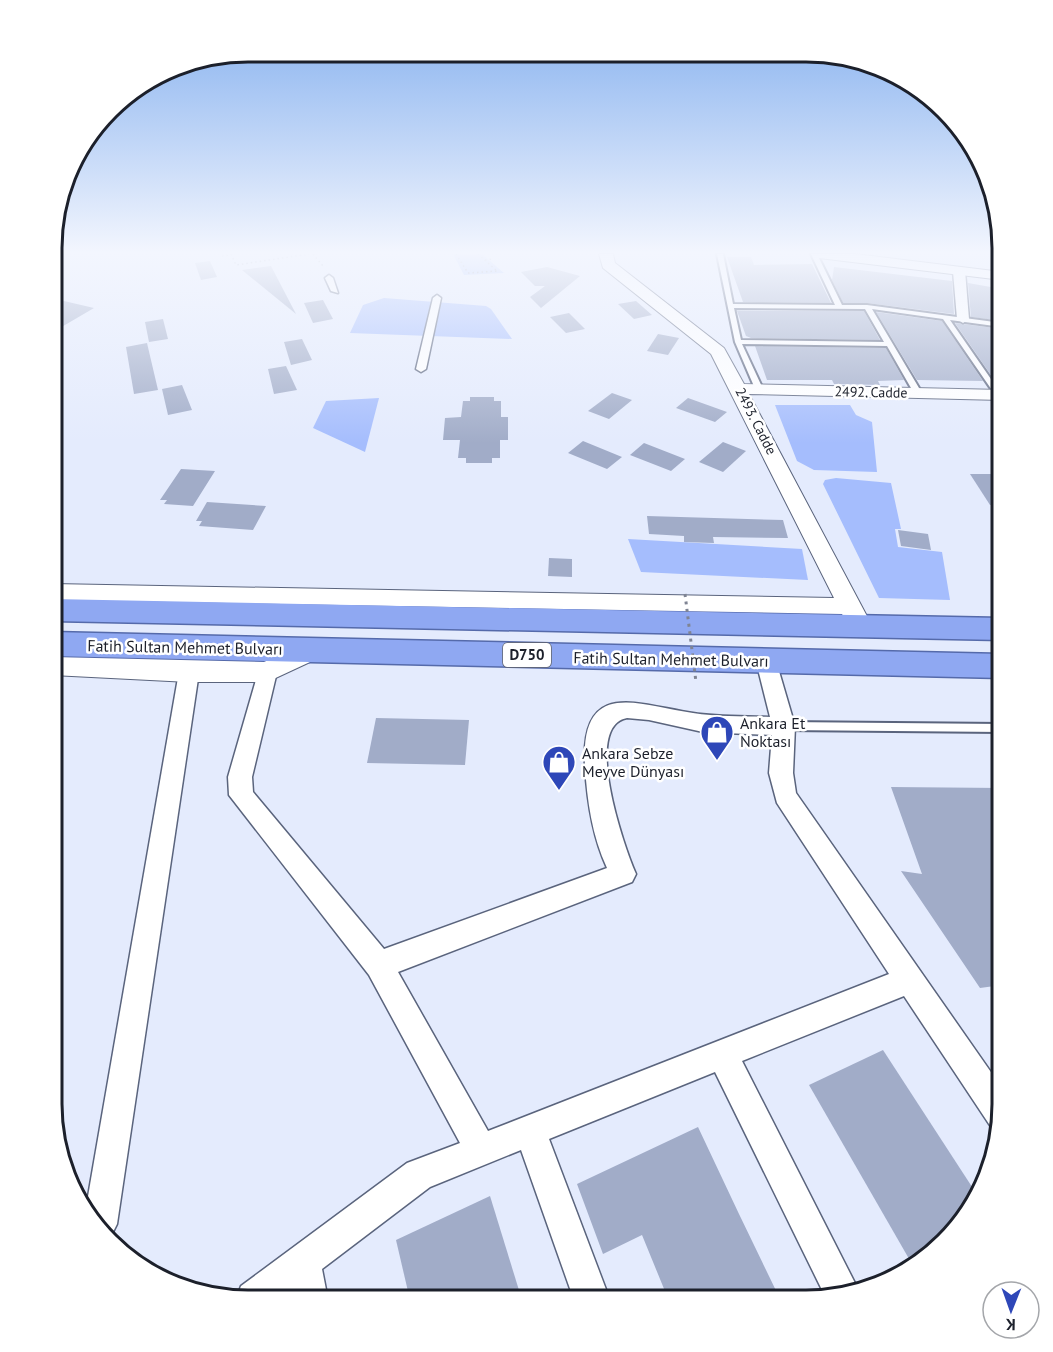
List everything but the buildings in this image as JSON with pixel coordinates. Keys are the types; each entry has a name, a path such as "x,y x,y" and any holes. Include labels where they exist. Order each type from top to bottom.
{"highway":[{"name":"Fatih Sultan Mehmet Bulvarı","path":"61,610 855,616 992,628"},
{"name":"Fatih Sultan Mehmet Bulvarı","path":"61,644 765,661 992,671"}],"street":[{"path":"421,369 432,317"},
{"name":"2493. Cadde","path":"675,317 718,351 855,616"},
{"name":"2492. Cadde","path":"739,389 992,394"},
{"path":"61,592 855,616"},
{"path":"61,666 189,672 267,672 316,649"},
{"path":"765,661 784,726 781,773 785,796 991,1100"},
{"path":"101,1219 189,672"},
{"path":"267,672 240,777 241,795 379,965 481,1150"},
{"path":"379,965 623,874 611,849 596,773 597,730 607,717 626,711 649,712 693,722 784,726"},
{"path":"266,1290 418,1175 909,980"},
{"path":"722,1054 840,1287"},
{"path":"530,1131 588,1290"},
{"path":"303,1262 308,1290"}],"lane":[{"path":"732,317 738,342 759,389"},
{"path":"872,317 918,393"},
{"path":"945,317 992,381"},
{"path":"946,317 992,323"},
{"path":"738,342 887,344"},
{"path":"784,726 991,728"}],"path":[{"path":"685,594 696,682"}],"shaded area":[{"path":"357,317 497,317 512,339 350,333"},
{"path":"379,398 365,452 313,428 326,401"},
{"path":"775,405 850,405 856,415 872,422 877,472 814,470 797,461"},
{"path":"836,478 891,483 901,529 895,529 898,547 942,552 950,600 879,598 823,484 825,480"},
{"path":"628,539 802,549 808,580 641,572"}],"place":[{"name":"Ankara Et Noktası","path":"717,761"},
{"name":"Ankara Sebze Meyve Dünyası","path":"559,791"}]}
